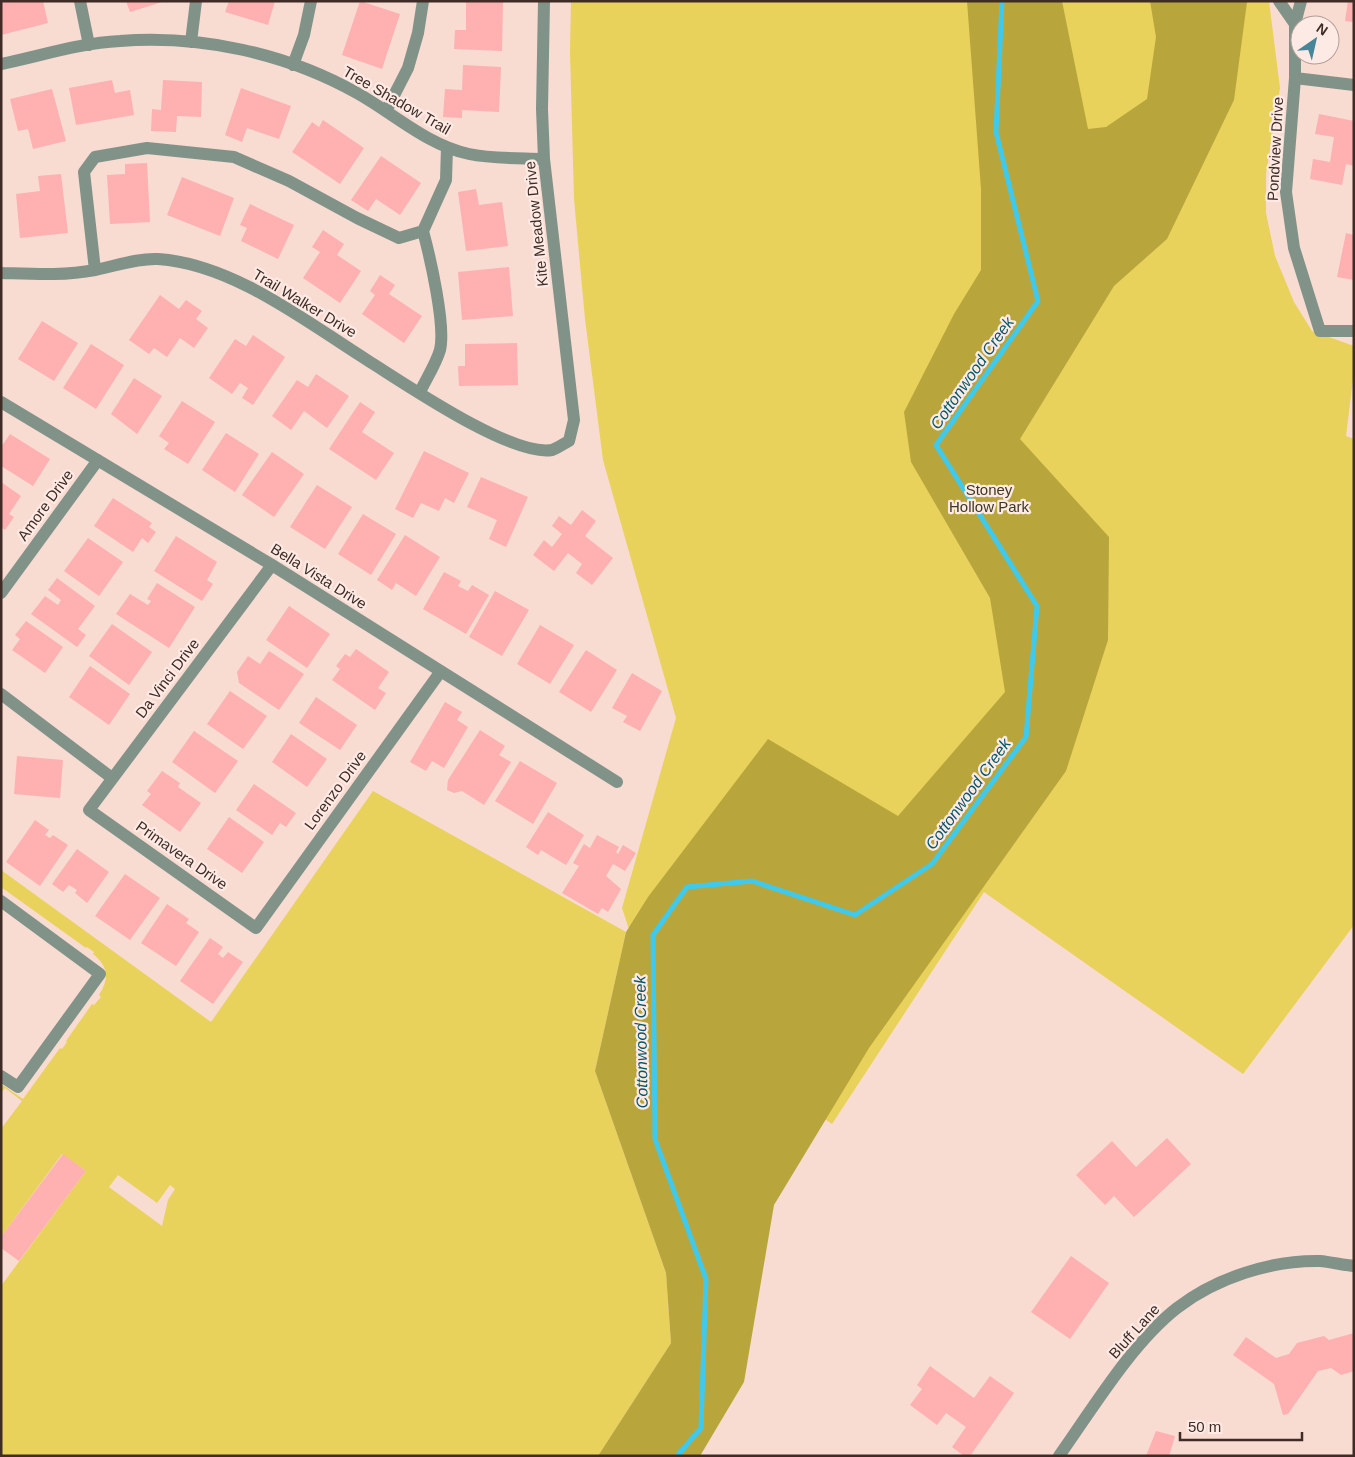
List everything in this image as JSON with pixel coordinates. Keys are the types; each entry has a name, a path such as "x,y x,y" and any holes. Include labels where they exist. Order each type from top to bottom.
{"street":[{"path":"80,1 89,45"},
{"path":"191,42 196,1"},
{"path":"293,66 310,13 311,1"},
{"path":"386,111 408,68 423,1"},
{"name":"Kite Meadow Drive","path":"544,1 542,109 544,159 574,420 569,441"},
{"path":"1279,1 1290,17"},
{"name":"Pondview Drive","path":"1297,15 1301,1"},
{"name":"Tree Shadow Trail","path":"1,64 120,40 191,42 226,46 253,52 293,66 357,93 447,147 487,157 544,159"},
{"name":"Pondview Drive","path":"1295,65 1286,192 1294,248 1320,331 1354,331"},
{"path":"1295,78 1354,85"},
{"path":"420,392 440,350 441,330 431,259 423,232 446,180 447,147"},
{"path":"95,270 84,172 95,158 147,148 234,157 289,181 357,218 399,238 423,232"},
{"name":"Trail Walker Drive","path":"1,273 62,274 95,270 127,262 157,259 203,267 229,276 499,438 550,450 569,441"},
{"name":"Bella Vista Drive","path":"1,402 272,565 617,782"},
{"name":"Amore Drive","path":"1,593 98,460"},
{"name":"Da Vinci Drive","path":"89,810 272,565"},
{"name":"Lorenzo Drive","path":"256,928 441,671"},
{"path":"1,694 112,778"},
{"name":"Primavera Drive","path":"89,810 256,928"},
{"path":"1,902 100,974 18,1088 1,1076"},
{"name":"Bluff Lane","path":"1059,1456 1151,1332 1182,1305 1205,1290 1240,1275 1279,1264 1320,1261 1354,1266"}],"green space":[{"name":"Stoney Hollow Park","path":"571,1 1269,1 1280,88 1266,174 1266,213 1275,256 1294,302 1312,331 1354,346 1354,371 1346,436 1354,439 1354,925 1243,1074 984,892 832,1124 653,1002 622,908 676,718 603,460 585,319 574,199 570,52"},
{"path":"967,1 1062,1 1088,129 1106,127 1147,99 1156,37 1150,1 1247,2 1234,100 1167,239 1114,286 1020,439 1109,537 1108,640 1066,771 869,1048 774,1205 744,1382 700,1456 598,1456 671,1343 666,1273 595,1071 626,932 648,897 768,739 898,816 1005,692 990,598 911,462 904,412 954,314 981,270 981,189"},
{"path":"373,791 626,932 595,1071 666,1273 671,1343 598,1456 1,1456 1,1286 86,1171 62,1154 1,1237 1,1129 22,1101 5,1088 1,1093 1,1084 23,1099 60,1048 62,1049 92,1004 94,1005 101,997 99,995 105,983 106,973 102,963 93,954 94,952 1,887 1,870 211,1022","holes":["118,1175 157,1203 170,1185 175,1189 168,1200 162,1226 98,1179 109,1187"]}],"building":[{"path":"1,1 43,1 48,23 1,35"},
{"path":"126,1 162,1 162,2 130,12"},
{"path":"229,1 275,1 268,25 225,12"},
{"path":"360,1 400,14 382,69 342,55"},
{"path":"466,1 503,1 502,51 454,49 455,30 466,30"},
{"path":"1348,1 1354,1 1354,22 1345,21"},
{"path":"463,65 501,67 499,112 462,110 462,118 443,117 445,89 462,90"},
{"path":"112,80 115,93 130,90 134,115 76,125 69,88"},
{"path":"163,80 202,82 201,117 177,116 176,132 151,131 152,109 161,110"},
{"path":"241,88 291,106 279,139 247,128 242,142 225,135"},
{"path":"52,89 66,141 33,149 28,129 18,131 10,99"},
{"path":"1319,114 1354,121 1354,166 1346,164 1342,185 1310,179 1313,159 1330,162 1334,137 1315,134"},
{"path":"323,120 364,148 340,184 292,152 312,122 319,127"},
{"path":"381,156 421,183 400,215 376,199 368,211 351,200"},
{"path":"147,163 150,222 110,224 107,175 125,174 125,164"},
{"path":"61,174 68,233 20,238 16,194 40,191 38,176"},
{"path":"182,177 234,198 220,236 167,215"},
{"path":"476,189 479,205 502,202 508,246 466,251 458,192"},
{"path":"250,204 294,225 278,259 241,241 247,228 240,225"},
{"path":"323,230 344,244 337,255 361,271 340,303 303,278 320,252 312,247"},
{"path":"1346,233 1354,235 1354,280 1337,277"},
{"path":"509,267 513,316 462,320 458,272"},
{"path":"380,275 395,285 389,294 422,316 404,343 362,314 375,295 370,291"},
{"path":"160,295 179,309 186,300 202,311 196,319 208,328 194,348 180,338 167,357 154,348 149,354 129,340"},
{"path":"42,321 78,343 54,381 18,359"},
{"path":"253,335 285,357 253,405 242,398 248,388 240,383 232,394 209,378 235,339 246,346"},
{"path":"517,343 518,385 459,386 458,366 465,366 465,344"},
{"path":"91,344 124,365 96,409 63,388"},
{"path":"316,374 349,396 327,428 304,411 291,430 272,416 297,380 308,387"},
{"path":"134,378 162,396 137,434 111,414"},
{"path":"182,401 215,422 188,464 164,449 169,443 159,436"},
{"path":"360,402 375,412 362,432 394,453 376,480 329,449"},
{"path":"226,433 259,454 235,492 202,470"},
{"path":"10,434 50,459 33,486 1,466 1,447"},
{"path":"424,451 469,473 454,503 445,498 439,511 421,503 413,518 395,509"},
{"path":"272,452 304,474 274,517 242,495"},
{"path":"481,477 528,497 506,547 489,539 497,520 467,507"},
{"path":"1,482 21,496 9,514 14,517 5,530 1,527"},
{"path":"317,485 352,507 325,549 290,527"},
{"path":"113,498 152,523 149,527 156,532 148,543 142,538 133,552 94,526"},
{"path":"582,510 596,521 585,536 613,558 592,585 576,573 582,564 568,553 554,571 533,555 544,540 552,547 562,534 552,526 559,516 571,525"},
{"path":"363,514 396,534 371,575 338,554"},
{"path":"405,535 440,557 416,596 396,583 392,590 377,580"},
{"path":"176,536 217,562 207,580 213,584 202,601 154,571"},
{"path":"88,538 123,562 99,596 64,571"},
{"path":"444,572 461,581 458,586 468,591 472,585 489,595 466,634 423,609"},
{"path":"57,578 95,606 78,629 86,635 77,647 31,614 45,596 58,605 61,600 48,590"},
{"path":"157,583 195,607 169,648 116,614 130,594 148,605 151,601 147,599"},
{"path":"495,591 529,610 502,656 469,637"},
{"path":"289,606 330,634 307,668 266,640"},
{"path":"26,621 63,647 45,673 12,650 20,639 15,635"},
{"path":"112,624 152,652 129,685 89,656"},
{"path":"540,625 574,645 550,684 517,664"},
{"path":"356,649 389,672 378,688 386,693 375,710 332,680 340,669 336,666 345,654 350,657"},
{"path":"586,650 617,670 591,712 559,692"},
{"path":"269,651 304,674 279,710 239,683 237,672 248,656 260,664"},
{"path":"90,666 130,694 109,725 69,697"},
{"path":"632,673 662,691 640,731 623,722 627,716 612,708"},
{"path":"230,691 267,716 243,749 207,724"},
{"path":"316,697 357,725 340,750 299,723"},
{"path":"445,702 462,712 457,720 468,727 444,768 432,761 426,771 410,762"},
{"path":"480,730 505,746 499,755 511,762 484,805 462,791 454,793 447,790 448,780"},
{"path":"194,731 238,761 215,793 172,762"},
{"path":"291,734 327,759 307,787 272,762"},
{"path":"17,756 63,760 60,798 14,794"},
{"path":"520,761 557,783 533,824 495,801"},
{"path":"162,771 180,783 178,787 201,803 180,832 142,805 151,794 147,791"},
{"path":"254,784 296,813 286,827 280,823 272,835 236,810"},
{"path":"548,812 584,835 566,865 541,850 538,855 526,847"},
{"path":"229,817 264,842 242,873 207,849"},
{"path":"35,820 49,830 45,835 50,838 53,835 68,845 40,886 6,862"},
{"path":"597,835 619,847 616,852 618,854 623,845 636,853 625,871 613,864 606,876 621,889 608,912 602,908 598,914 562,893 579,866 573,863 584,844 590,848"},
{"path":"77,849 109,872 87,903 75,893 77,890 69,885 63,892 52,884"},
{"path":"125,874 160,898 130,940 95,916"},
{"path":"167,904 189,919 186,923 199,932 176,966 141,943"},
{"path":"210,938 223,947 218,954 223,958 228,952 243,962 213,1004 180,981"},
{"path":"1167,1138 1191,1164 1134,1217 1114,1196 1105,1205 1076,1175 1112,1141 1136,1167"},
{"path":"63,1154 86,1171 19,1261 1,1248 1,1237"},
{"path":"1071,1256 1109,1283 1070,1339 1031,1312"},
{"path":"1354,1333 1354,1371 1341,1375 1331,1368 1318,1371 1288,1414 1283,1415 1274,1384 1233,1355 1246,1337 1276,1358 1289,1354 1297,1343 1324,1336 1329,1340"},
{"path":"930,1366 974,1398 990,1376 1014,1393 970,1456 964,1456 952,1447 966,1427 946,1413 937,1425 910,1405 922,1389 917,1385"},
{"path":"1156,1431 1175,1436 1169,1456 1146,1456"}],"waterway":[{"name":"Cottonwood Creek","path":"677,1456 701,1428 706,1279 655,1139 653,935 687,887 752,881 855,915 932,864 1026,737 1037,606 936,445 1038,301 996,132 1002,1"}]}
